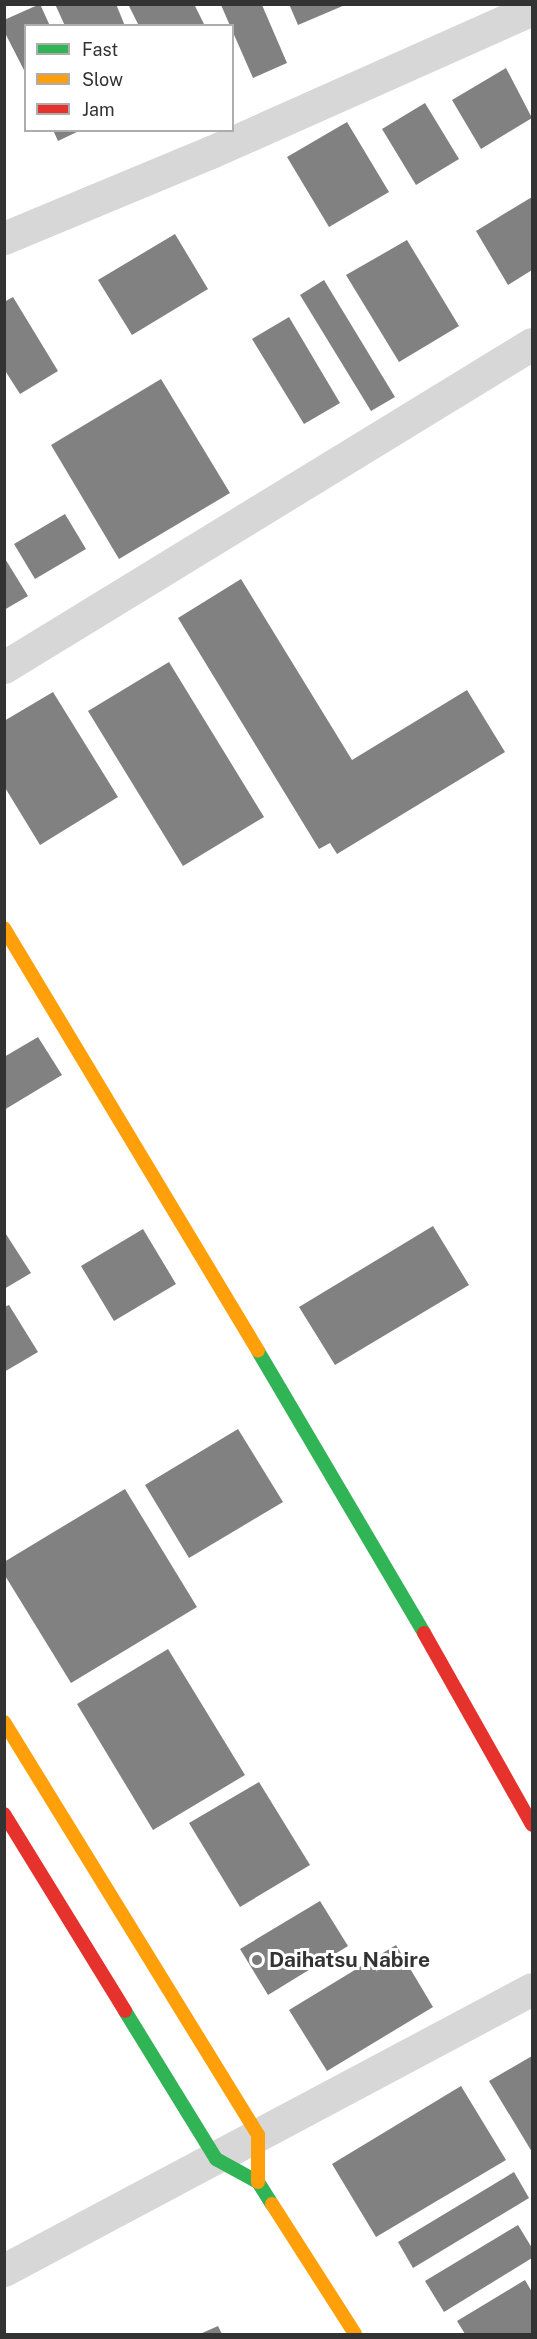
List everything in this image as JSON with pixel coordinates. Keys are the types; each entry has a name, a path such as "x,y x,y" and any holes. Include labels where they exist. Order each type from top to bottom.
{"main road":[{"path":"4,928 380,1555 532,1825"},
{"path":"4,1722 258,2135 258,2182"},
{"path":"4,1814 216,2159 258,2182 355,2334"}],"street":[{"path":"4,238 211,152 532,9"},
{"path":"4,667 532,344"},
{"path":"4,2270 532,1989"}],"building":[{"path":"40,4 49,24 24,24 24,70 4,31 4,20"},
{"path":"55,4 116,4 124,24 64,24"},
{"path":"128,4 194,4 204,24 138,24"},
{"path":"289,4 345,4 345,5 298,25"},
{"path":"221,5 262,5 287,63 253,78 234,35 234,24 229,24"},
{"path":"506,68 532,118 481,149 452,100"},
{"path":"425,103 459,159 416,185 382,129"},
{"path":"347,122 389,192 329,227 287,157"},
{"path":"54,132 77,132 58,141"},
{"path":"532,197 532,270 508,285 476,231"},
{"path":"175,234 208,289 132,335 98,280"},
{"path":"407,240 459,326 399,362 346,275"},
{"path":"324,280 395,397 371,411 300,295"},
{"path":"13,297 58,371 20,394 4,369 4,302"},
{"path":"289,317 340,403 304,424 252,339"},
{"path":"161,379 230,493 119,559 51,445"},
{"path":"65,514 86,549 35,579 14,544"},
{"path":"4,557 28,596 4,610"},
{"path":"241,579 352,760 467,690 505,752 337,854 330,843 319,849 178,618"},
{"path":"169,662 264,817 183,866 88,711"},
{"path":"53,692 118,797 40,845 4,786 4,721"},
{"path":"38,1037 62,1075 4,1110 4,1057"},
{"path":"433,1226 469,1285 335,1365 299,1307"},
{"path":"143,1229 176,1284 114,1321 81,1266"},
{"path":"4,1231 31,1273 4,1289"},
{"path":"9,1305 38,1352 4,1372 4,1307"},
{"path":"238,1429 283,1502 189,1558 145,1485"},
{"path":"125,1489 197,1607 71,1683 4,1574 4,1562"},
{"path":"168,1649 245,1775 153,1830 77,1704"},
{"path":"259,1782 310,1865 240,1907 189,1823"},
{"path":"320,1901 348,1946 268,1995 240,1949"},
{"path":"396,1945 433,2007 327,2071 289,2010"},
{"path":"532,2056 532,2152 489,2081"},
{"path":"461,2086 506,2160 376,2237 332,2164"},
{"path":"514,2172 529,2198 413,2268 398,2242"},
{"path":"518,2225 532,2248 532,2258 444,2312 425,2281"},
{"path":"525,2280 532,2292 532,2334 465,2334 457,2321"},
{"path":"218,2326 222,2334 200,2334"}],"traffic: fast":[{"path":"258,1351 424,1633"},
{"path":"125,2011 216,2159 258,2182 272,2204"}],"traffic: slow":[{"path":"4,928 258,1351"},
{"path":"4,1722 258,2135 258,2182"},
{"path":"272,2204 355,2334"}],"traffic: jam":[{"path":"424,1633 532,1825"},
{"path":"4,1814 125,2011"}],"place":[{"name":"Daihatsu Nabire","path":"257,1960"}]}
